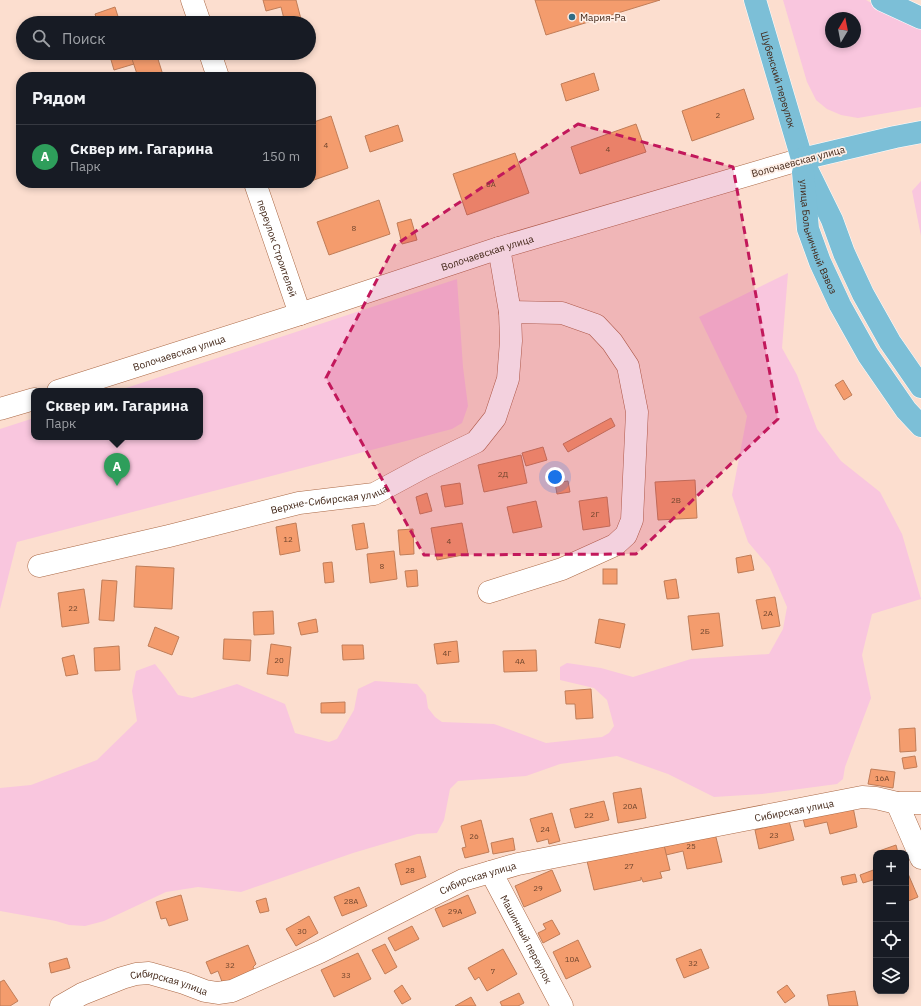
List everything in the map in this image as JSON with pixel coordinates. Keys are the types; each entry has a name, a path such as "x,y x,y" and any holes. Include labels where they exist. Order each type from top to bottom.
{"main road":[{"name":"Шубенский переулок","path":"755,0 802,159"},
{"path":"882,0 921,18"},
{"name":"Волочаевская улица","path":"802,159 921,132"},
{"name":"улица Больничный Взвоз","path":"802,159 832,220 844,253 863,294 890,342 921,387"},
{"name":"улица Больничный Взвоз","path":"802,159 808,229 820,262 840,305 868,355 906,410 921,426"}],"street":[{"path":"192,0 198,16"},
{"path":"212,60 216,72"},
{"name":"Волочаевская улица","path":"67,388 300,314 499,248 802,159"},
{"name":"переулок Строителей","path":"257,188 300,314"},
{"name":"Верхне-Сибирская улица","path":"39,566 169,536 299,503 374,494 424,467 476,442 495,418 508,379 511,341 510,312 499,248"},
{"path":"489,592 562,569 615,545 626,534 632,520 637,412 628,366 612,342 596,325 562,313 510,312"},
{"path":"0,409 31,400"},
{"name":"Сибирская улица","path":"61,1006 82,994 136,974 149,973 205,991 218,993 232,991 320,952 463,880 518,864 862,797 876,798 897,803 921,803"},
{"path":"897,803 921,858"},
{"name":"Машинный переулок","path":"491,872 562,1006"}],"highlighted area":[{"path":"578,124 733,167 778,419 636,554 424,555 326,378 395,245"}],"shaded area":[{"path":"783,0 866,0 921,29 921,107 858,118 841,115 827,109 816,100 807,82"},
{"path":"921,181 921,236 912,191"},
{"path":"788,273 782,348 797,375 817,429 841,461 880,492 902,534 921,599 872,614 862,655 871,698 845,767 843,779 837,784 762,794 714,797 668,774 617,756 560,764 526,776 458,781 450,789 444,820 437,833 417,834 353,853 241,892 198,887 166,892 104,921 85,926 69,925 56,921 0,911 0,788 31,785 97,760 137,721 132,691 136,671 155,664 178,695 192,698 237,684 285,704 295,733 329,742 337,739 354,710 358,689 375,681 417,684 426,695 428,708 435,717 442,722 494,724 546,743 602,737 609,733 614,726 607,700 594,688 560,680 560,667 567,663 601,668 633,677 691,659 769,654 783,629 787,607 770,568 748,542 732,495 747,416 699,317"},
{"path":"457,279 463,367 468,406 462,423 452,429 17,542 0,609 0,429 31,419 31,440 203,440 203,388 126,388"}],"building":[{"path":"263,0 296,0 300,16 283,16 281,7 266,11"},
{"name":"Мария-Ра","path":"535,0 660,0 546,35"},
{"path":"115,7 118,16 96,16 95,14"},
{"path":"111,60 133,60 134,64 114,70"},
{"path":"132,60 158,60 162,72 136,72"},
{"path":"594,73 599,90 566,101 561,84"},
{"path":"744,89 754,119 692,141 682,111"},
{"path":"331,116 348,168 316,179 316,121"},
{"path":"636,124 646,152 580,174 571,147"},
{"path":"398,125 403,141 370,152 365,136"},
{"path":"515,153 529,193 467,215 453,174"},
{"path":"379,200 390,234 329,255 317,222"},
{"path":"411,219 417,240 402,244 397,223"},
{"path":"843,380 852,395 844,400 835,385"},
{"path":"611,418 615,426 568,452 563,444"},
{"path":"543,447 547,460 526,466 522,453"},
{"path":"521,455 527,483 484,492 478,465"},
{"path":"695,480 697,518 658,520 655,482"},
{"path":"568,481 570,492 557,494 555,483"},
{"path":"460,483 463,504 445,507 441,486"},
{"path":"427,493 432,511 420,514 416,497"},
{"path":"607,497 610,526 583,530 579,501"},
{"path":"536,501 542,527 513,533 507,507"},
{"path":"296,523 300,551 280,555 276,527"},
{"path":"364,523 368,548 356,550 352,525"},
{"path":"462,523 468,554 437,560 431,528"},
{"path":"413,529 414,554 400,555 398,530"},
{"path":"394,551 397,579 370,583 367,554"},
{"path":"751,555 754,570 738,573 736,558"},
{"path":"332,562 334,582 325,583 323,563"},
{"path":"136,566 174,568 172,609 134,607"},
{"path":"603,569 617,569 617,584 603,584"},
{"path":"417,570 418,586 407,587 405,571"},
{"path":"676,579 679,598 667,599 664,581"},
{"path":"102,580 117,581 114,621 99,620"},
{"path":"84,589 89,623 62,627 58,593"},
{"path":"775,597 780,626 762,629 756,600"},
{"path":"273,611 274,634 254,635 253,612"},
{"path":"719,613 723,646 692,650 688,616"},
{"path":"316,619 318,632 301,635 298,623"},
{"path":"599,619 625,624 620,648 595,643"},
{"path":"155,627 179,637 172,655 148,646"},
{"path":"224,639 251,640 250,661 223,659"},
{"path":"457,641 459,662 437,664 434,644"},
{"path":"271,644 291,647 288,676 267,674"},
{"path":"342,645 363,645 364,659 343,660"},
{"path":"119,646 120,670 95,671 94,648"},
{"path":"536,650 537,671 504,672 503,651"},
{"path":"74,655 78,674 66,676 62,658"},
{"path":"591,689 593,718 576,719 575,704 566,704 565,691"},
{"path":"345,702 345,713 321,713 321,703"},
{"path":"915,728 916,751 900,752 899,729"},
{"path":"915,756 917,767 904,769 902,758"},
{"path":"871,769 895,772 893,788 868,784"},
{"path":"641,788 646,818 618,823 613,793"},
{"path":"604,801 609,820 575,828 570,809"},
{"path":"853,807 857,827 830,834 827,822 805,827 803,818"},
{"path":"552,813 560,841 549,844 548,839 537,842 530,819"},
{"path":"481,820 489,852 465,858 462,848 466,847 461,826"},
{"path":"789,821 794,840 759,849 755,830"},
{"path":"714,829 722,862 687,869 683,851 666,855 663,841"},
{"path":"513,838 515,850 493,854 491,843"},
{"path":"663,841 670,870 660,872 662,878 643,882 641,877 641,880 594,890 587,861"},
{"path":"896,845 897,850 882,850"},
{"path":"420,856 426,877 401,885 395,864"},
{"path":"552,870 561,891 524,907 515,886"},
{"path":"873,870 873,880 863,883 860,875"},
{"path":"855,874 857,882 843,885 841,877"},
{"path":"909,876 918,897 909,901"},
{"path":"359,887 367,906 342,916 334,897"},
{"path":"181,895 188,920 169,926 166,918 161,919 156,902"},
{"path":"468,895 476,913 443,927 435,909"},
{"path":"266,898 269,911 260,913 256,901"},
{"path":"309,916 318,933 296,946 286,929"},
{"path":"552,920 560,934 543,943 538,933 546,929 543,924"},
{"path":"412,926 419,939 395,951 388,938"},
{"path":"578,940 591,967 566,979 553,952"},
{"path":"385,944 397,967 385,974 372,950"},
{"path":"248,945 256,964 253,967 256,974 224,987 218,971 211,974 206,962"},
{"path":"503,949 517,974 487,991 479,977 475,980 468,968"},
{"path":"701,949 709,968 684,978 676,959"},
{"path":"358,953 371,979 334,997 321,970"},
{"path":"67,958 70,968 51,973 49,963"},
{"path":"4,980 18,1001 10,1006 0,1006 0,982"},
{"path":"402,985 411,999 402,1004 394,991"},
{"path":"787,985 795,996 785,1003 777,992"},
{"path":"855,991 858,1006 829,1006 827,995"},
{"path":"519,993 524,1003 518,1006 502,1006 500,1002"},
{"path":"471,997 476,1006 455,1006"}],"place":[{"name":"Мария-Ра","path":"572,17"},
{"name":"Сквер им. Гагарина","path":"117,486"}]}
